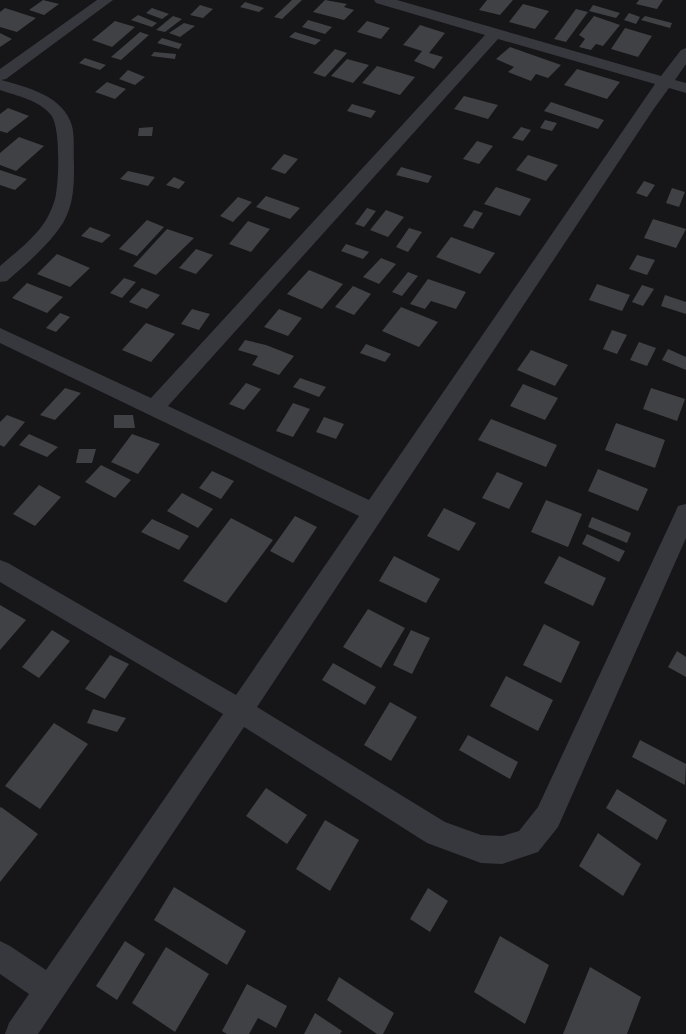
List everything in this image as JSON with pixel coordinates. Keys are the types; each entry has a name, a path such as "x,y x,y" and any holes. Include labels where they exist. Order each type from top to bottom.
{"street":[{"path":"0,76 106,0"},
{"path":"381,0 676,85"},
{"path":"153,409 494,34"},
{"path":"20,1034 241,711 372,512 646,108 676,85 686,53"},
{"path":"0,85 40,100 54,108 64,120 65,133 64,199 57,215 47,233 0,276"},
{"path":"0,335 372,512"},
{"path":"0,570 241,711 437,833 481,849 502,850 528,842 548,817 686,513"},
{"path":"0,956 50,991"}],"building":[{"path":"43,0 59,4 44,15 29,10"},
{"path":"292,0 302,0 282,19 274,17"},
{"path":"325,0 347,4 344,7 354,10 344,20 313,12"},
{"path":"487,0 513,0 500,15 479,10"},
{"path":"639,0 663,0 657,9 636,4"},
{"path":"245,2 264,8 259,12 240,7"},
{"path":"523,4 549,11 535,29 509,22"},
{"path":"200,5 213,9 203,18 190,15"},
{"path":"593,5 620,13 616,18 589,11"},
{"path":"5,8 36,18 17,32 0,27 0,12"},
{"path":"152,8 169,14 162,19 146,13"},
{"path":"576,9 588,12 566,42 554,39"},
{"path":"629,13 640,17 636,24 624,20"},
{"path":"138,15 157,23 152,27 131,20"},
{"path":"173,16 182,19 165,32 156,30"},
{"path":"594,16 620,25 603,46 596,44 591,50 579,47 585,39 579,35"},
{"path":"645,16 672,23 670,28 641,20"},
{"path":"308,20 332,27 325,34 302,27"},
{"path":"115,21 135,27 112,47 92,40"},
{"path":"367,21 390,28 381,39 357,32"},
{"path":"184,23 195,26 180,37 169,33"},
{"path":"420,25 445,33 429,53 443,57 434,69 414,61 422,51 403,45"},
{"path":"625,28 652,36 638,57 611,49"},
{"path":"140,32 149,35 121,60 111,57"},
{"path":"295,32 321,40 315,45 289,37"},
{"path":"0,33 12,39 0,47"},
{"path":"162,38 182,44 179,49 157,43"},
{"path":"510,47 561,65 548,78 536,74 531,81 508,72 514,67 496,59"},
{"path":"335,49 347,53 325,77 313,73"},
{"path":"154,52 176,54 175,59 151,56"},
{"path":"85,58 106,65 100,70 79,63"},
{"path":"347,59 369,65 353,83 331,76"},
{"path":"377,66 415,77 400,95 362,83"},
{"path":"577,69 620,82 607,99 564,85"},
{"path":"128,70 145,77 135,85 119,79"},
{"path":"107,82 126,89 115,99 95,92"},
{"path":"464,96 498,105 488,119 454,109"},
{"path":"551,102 604,120 598,129 544,111"},
{"path":"352,104 376,111 371,118 347,111"},
{"path":"8,108 29,116 7,133 0,131 0,114"},
{"path":"545,120 557,123 552,131 540,128"},
{"path":"153,127 152,136 138,136 139,128"},
{"path":"521,127 531,130 523,141 512,138"},
{"path":"19,137 44,146 16,171 0,165 0,153"},
{"path":"477,141 493,146 479,164 463,159"},
{"path":"284,154 298,159 285,174 271,169"},
{"path":"528,155 558,165 546,181 516,170"},
{"path":"401,167 432,176 428,183 396,175"},
{"path":"0,170 27,179 15,190 0,185"},
{"path":"128,171 155,177 148,186 120,179"},
{"path":"174,177 185,182 179,189 166,185"},
{"path":"644,181 655,185 647,197 636,193"},
{"path":"496,187 531,199 520,216 484,204"},
{"path":"672,188 685,192 679,207 666,203"},
{"path":"266,196 300,208 290,219 256,207"},
{"path":"238,197 252,202 233,222 220,216"},
{"path":"367,208 376,211 364,227 355,224"},
{"path":"386,210 404,217 388,237 370,230"},
{"path":"474,210 483,213 473,229 463,226"},
{"path":"653,219 686,229 676,248 644,238"},
{"path":"147,220 164,227 137,256 119,249"},
{"path":"248,221 270,229 251,252 229,244"},
{"path":"90,227 111,235 102,243 81,236"},
{"path":"409,228 422,232 408,252 396,247"},
{"path":"167,229 194,238 156,275 133,266"},
{"path":"451,237 495,253 480,274 436,257"},
{"path":"346,244 369,252 363,259 341,251"},
{"path":"196,249 213,255 196,274 179,268"},
{"path":"57,254 90,268 70,287 37,274"},
{"path":"637,255 655,260 647,275 629,269"},
{"path":"381,258 396,264 379,284 363,277"},
{"path":"309,270 343,284 322,309 287,294"},
{"path":"408,272 418,276 402,296 392,292"},
{"path":"124,278 136,282 122,298 110,293"},
{"path":"428,279 466,292 456,309 431,301 425,309 410,304"},
{"path":"27,283 63,297 47,313 12,298"},
{"path":"597,284 630,295 622,311 589,300"},
{"path":"642,285 654,289 643,306 632,302"},
{"path":"353,286 371,294 354,315 335,307"},
{"path":"142,288 160,295 147,309 129,302"},
{"path":"665,295 686,302 686,314 661,306"},
{"path":"401,307 438,322 419,347 382,331"},
{"path":"192,309 210,314 199,330 181,324"},
{"path":"279,309 302,318 288,336 264,327"},
{"path":"60,313 70,317 56,332 46,328"},
{"path":"146,323 175,334 151,362 122,350"},
{"path":"612,330 627,335 617,354 603,349"},
{"path":"245,340 266,345 294,356 279,375 252,365 258,356 238,350"},
{"path":"639,342 656,348 647,366 630,360"},
{"path":"366,344 391,354 385,362 360,353"},
{"path":"668,349 686,357 686,370 662,360"},
{"path":"531,350 568,365 555,386 517,370"},
{"path":"300,378 326,387 319,397 293,387"},
{"path":"246,383 261,389 244,410 229,404"},
{"path":"523,384 558,398 545,420 510,406"},
{"path":"65,388 81,393 55,420 40,415"},
{"path":"651,388 685,399 677,421 643,409"},
{"path":"293,403 310,409 293,437 276,431"},
{"path":"7,415 25,422 4,447 0,445 0,422"},
{"path":"114,415 133,415 135,428 114,428"},
{"path":"324,417 344,424 336,439 316,432"},
{"path":"491,419 557,445 546,467 478,440"},
{"path":"616,423 665,440 655,468 605,450"},
{"path":"29,434 58,447 47,457 19,445"},
{"path":"132,434 160,444 138,474 111,462"},
{"path":"79,449 96,449 92,463 76,463"},
{"path":"101,465 131,480 115,498 85,482"},
{"path":"598,469 648,489 638,511 588,491"},
{"path":"212,471 234,481 221,499 199,488"},
{"path":"497,472 523,483 509,509 482,498"},
{"path":"39,485 61,497 35,526 13,514"},
{"path":"182,493 213,509 198,528 167,511"},
{"path":"546,500 582,514 568,547 531,532"},
{"path":"444,508 476,523 459,551 427,536"},
{"path":"295,516 317,527 293,563 270,551"},
{"path":"592,517 631,533 627,543 588,527"},
{"path":"231,518 273,540 226,603 183,581"},
{"path":"152,519 189,536 179,550 141,532"},
{"path":"587,534 625,551 619,562 582,544"},
{"path":"394,556 440,579 426,603 379,581"},
{"path":"559,556 606,578 593,606 544,583"},
{"path":"0,605 26,620 0,650"},
{"path":"368,609 405,628 381,668 343,647"},
{"path":"544,624 580,642 561,683 523,665"},
{"path":"52,630 70,641 39,678 22,667"},
{"path":"411,630 430,638 412,674 393,665"},
{"path":"677,651 686,657 686,677 668,667"},
{"path":"110,655 129,664 105,699 85,689"},
{"path":"333,663 376,687 365,705 322,680"},
{"path":"506,676 553,700 538,731 490,706"},
{"path":"390,702 417,717 391,761 364,745"},
{"path":"93,709 126,718 117,732 87,723"},
{"path":"54,723 88,744 40,809 5,786"},
{"path":"468,735 518,762 510,779 459,750"},
{"path":"640,740 686,764 685,785 632,757"},
{"path":"266,788 307,815 287,844 246,816"},
{"path":"617,789 667,820 657,840 606,808"},
{"path":"0,808 38,834 0,882"},
{"path":"325,820 359,840 330,891 296,869"},
{"path":"598,833 641,864 623,896 579,866"},
{"path":"174,887 246,931 227,965 154,920"},
{"path":"428,888 448,901 430,932 410,919"},
{"path":"500,936 549,965 525,1024 474,992"},
{"path":"125,941 145,954 117,1000 96,986"},
{"path":"166,947 209,974 175,1032 132,1003"},
{"path":"590,967 641,997 627,1034 563,1034"},
{"path":"339,977 394,1013 383,1034 377,1034 327,1000"},
{"path":"247,984 287,1006 276,1028 258,1018 249,1034 227,1034 222,1031"},
{"path":"315,1013 342,1031 340,1034 304,1034"}]}
